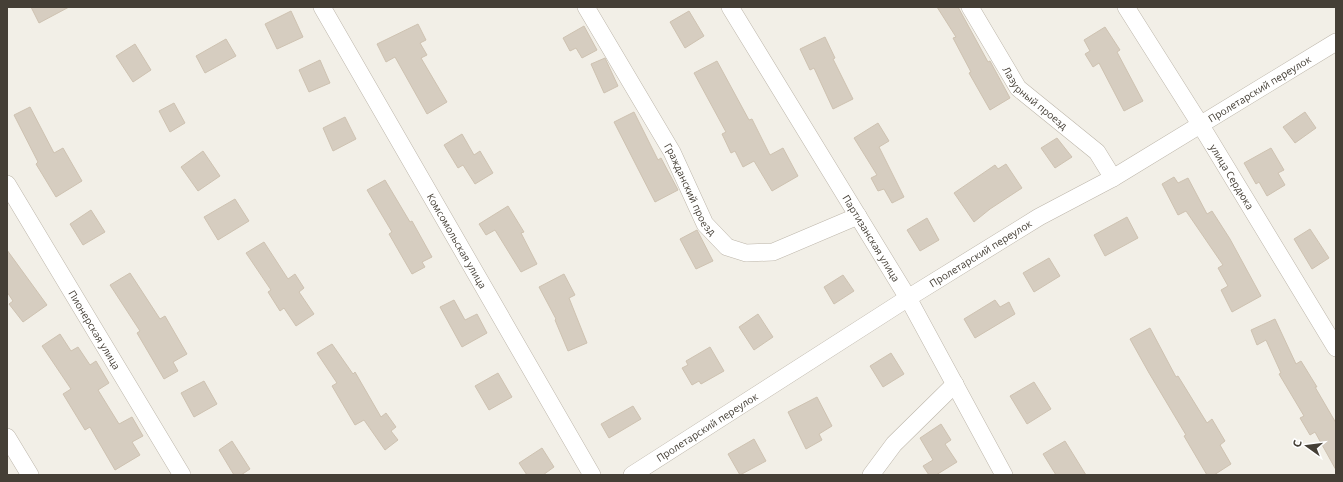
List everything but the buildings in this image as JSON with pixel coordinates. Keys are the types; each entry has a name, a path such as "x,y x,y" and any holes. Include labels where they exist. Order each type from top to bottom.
{"street":[{"name":"Комсомольская улица","path":"322,7 592,475"},
{"name":"Гражданский проезд","path":"586,7 672,152 706,224 727,247 746,253 773,252 858,216"},
{"name":"Партизанская улица","path":"730,7 908,298 1004,475"},
{"name":"Лазурный проезд","path":"970,7 1018,88 1097,152 1113,178"},
{"name":"улица Сердюка","path":"1126,7 1200,124 1336,348"},
{"name":"Пролетарский переулок","path":"632,475 908,298 1039,218 1113,178 1336,42"},
{"name":"Пионерская улица","path":"7,184 182,475"},
{"path":"871,475 894,444 955,384"},
{"path":"7,437 30,475"}]}
